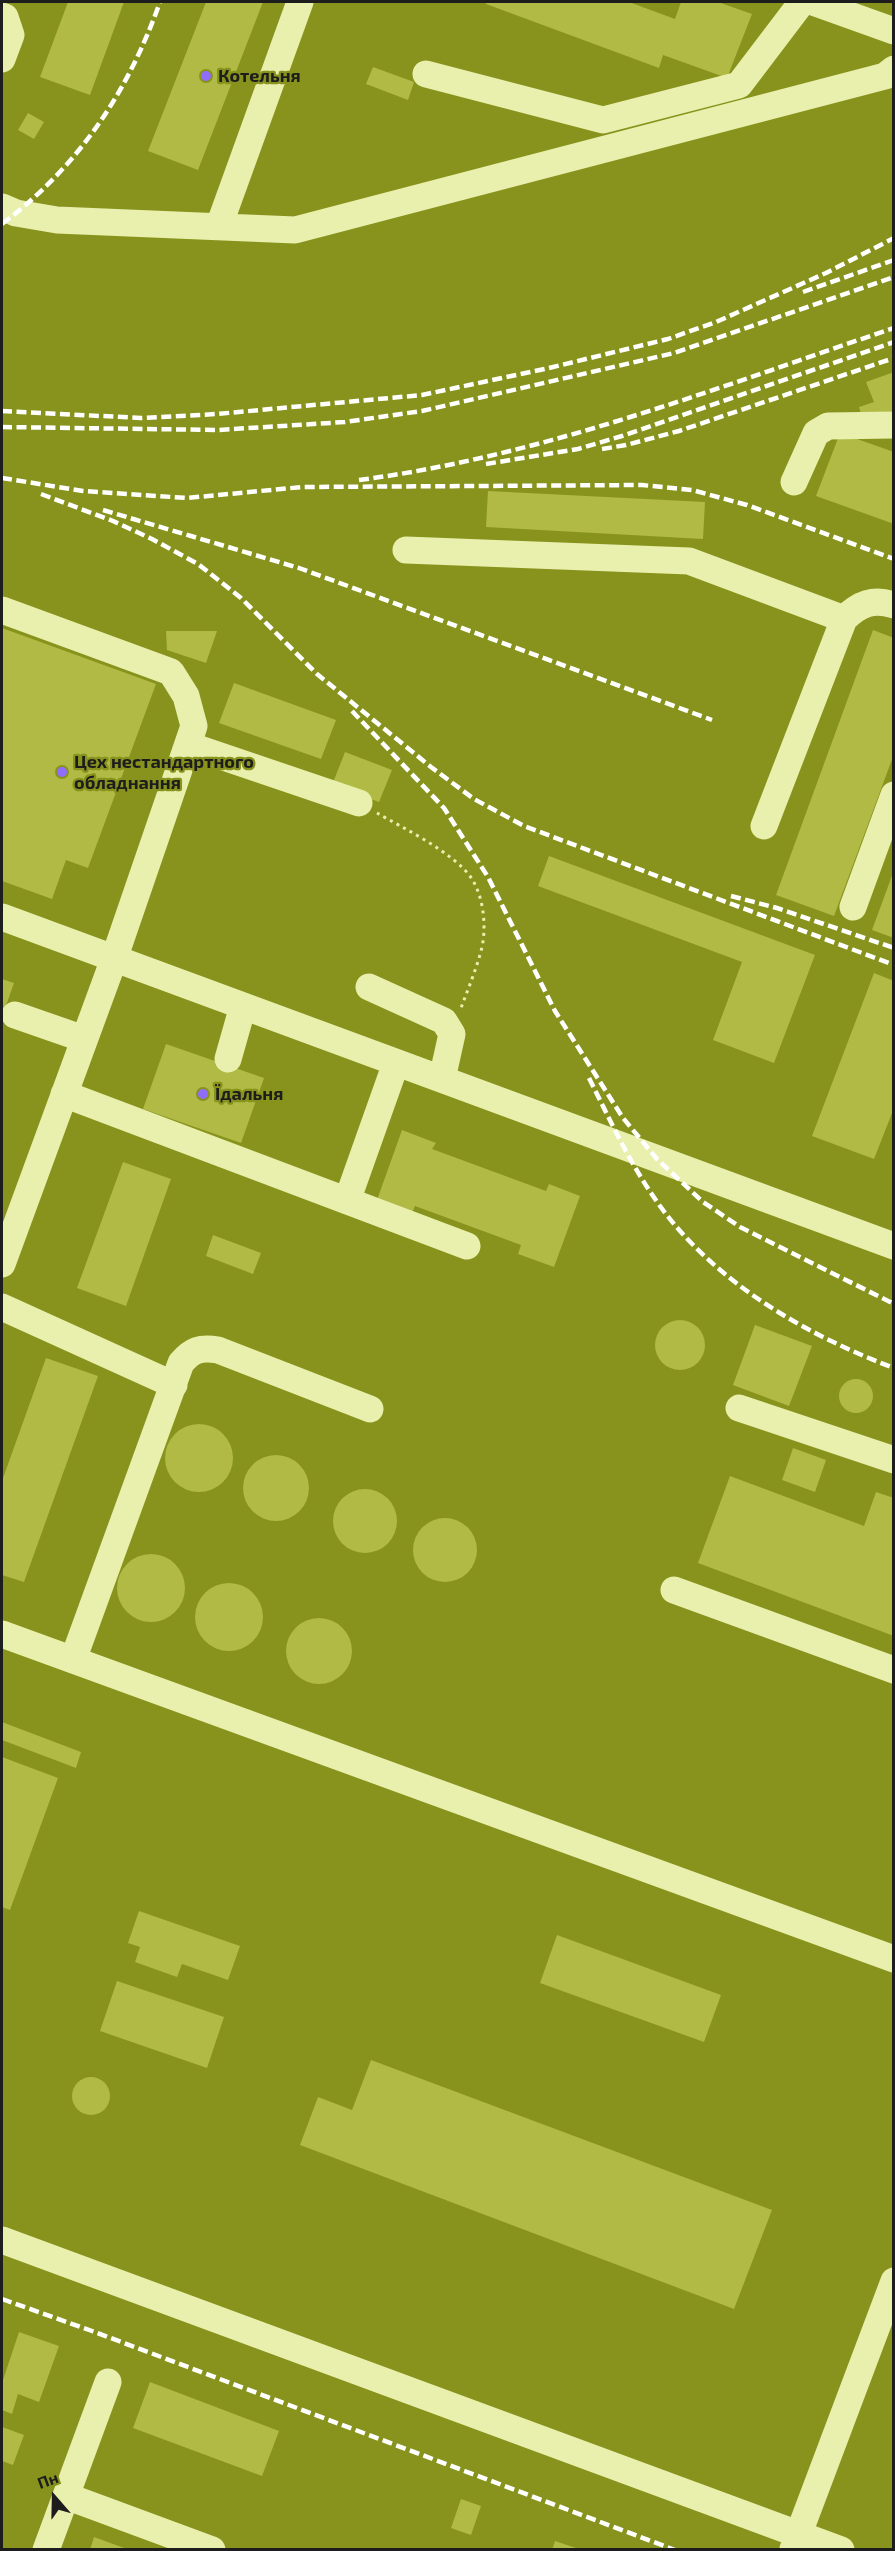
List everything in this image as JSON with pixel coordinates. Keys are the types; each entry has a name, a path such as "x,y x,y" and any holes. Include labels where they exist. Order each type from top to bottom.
{"lane":[{"path":"219,226 300,2"},
{"path":"426,74 603,120 739,85 802,2"},
{"path":"813,2 894,31"},
{"path":"2,16 5,17 11,34 2,59"},
{"path":"2,207 16,213 57,220 295,230 885,76 894,69"},
{"path":"794,482 816,433 828,426 894,425"},
{"path":"406,550 689,561 844,620"},
{"path":"764,826 844,620 855,609 867,603 880,600 894,605"},
{"path":"2,610 171,672 186,696 195,726 114,959 2,1264"},
{"path":"188,745 359,803"},
{"path":"853,907 894,795"},
{"path":"2,917 894,1246"},
{"path":"369,987 444,1021 452,1034 442,1079"},
{"path":"228,1059 243,1006"},
{"path":"15,1015 84,1040"},
{"path":"347,1201 396,1063"},
{"path":"64,1094 467,1246"},
{"path":"2,1307 174,1385"},
{"path":"73,1660 182,1364 191,1352 204,1348 218,1350 370,1409"},
{"path":"739,1408 894,1460"},
{"path":"674,1590 894,1670"},
{"path":"2,1634 894,1959"},
{"path":"2,2240 796,2542 841,2550"},
{"path":"796,2542 894,2281"},
{"path":"46,2550 108,2382"},
{"path":"66,2496 212,2550"}],"path":[{"path":"359,803 425,841 457,863 472,879 485,923 482,949 452,1034"}],"building":[{"path":"68,2 124,2 90,95 40,77"},
{"name":"Котельня","path":"206,2 263,2 198,170 148,151"},
{"path":"486,2 629,2 675,19 681,2 718,2 752,14 727,78 663,55 659,68 486,4"},
{"path":"373,67 414,82 408,100 366,84"},
{"path":"28,113 44,122 34,139 18,130"},
{"path":"894,372 894,411 863,422 859,407 874,402 866,382"},
{"path":"840,433 894,452 894,524 816,496"},
{"path":"488,491 705,502 703,539 486,527"},
{"name":"Цех нестандартного обладнання","path":"2,628 156,684 88,868 66,860 52,899 2,881"},
{"path":"873,630 894,638 894,754 834,916 776,895"},
{"path":"166,631 217,631 206,663 167,650"},
{"path":"234,683 336,720 321,759 219,723"},
{"path":"345,752 392,770 379,802 332,785"},
{"path":"549,856 815,955 774,1063 713,1040 742,962 538,886"},
{"path":"894,873 894,938 872,930"},
{"path":"874,973 894,981 894,1108 874,1159 812,1136"},
{"path":"2,979 14,983 2,1017"},
{"name":"Їдальня","path":"166,1044 264,1078 241,1143 143,1109"},
{"path":"402,1130 436,1143 432,1149 546,1191 549,1184 580,1196 554,1267 518,1254 521,1245 415,1206 412,1213 377,1200"},
{"path":"123,1162 171,1179 126,1306 77,1288"},
{"path":"213,1235 261,1253 253,1274 206,1256"},
{"path":"680,1320 689,1322 700,1331 705,1345 703,1354 694,1365 680,1370 671,1368 660,1359 655,1345 657,1336 666,1325"},
{"path":"755,1325 812,1346 789,1406 733,1385"},
{"path":"46,1358 98,1376 24,1582 2,1575 2,1481"},
{"path":"856,1379 868,1384 873,1396 868,1408 856,1413 844,1408 839,1396 844,1384"},
{"path":"199,1424 212,1427 223,1434 230,1445 233,1458 230,1471 223,1482 212,1489 199,1492 186,1489 175,1482 168,1471 165,1458 168,1445 175,1434 186,1427"},
{"path":"793,1448 826,1460 815,1492 782,1480"},
{"path":"269,1455 283,1455 295,1460 304,1469 309,1488 307,1501 300,1512 283,1521 269,1521 257,1516 248,1507 243,1495 243,1481 248,1469 257,1460"},
{"path":"730,1476 864,1526 876,1492 894,1498 894,1636 698,1563"},
{"path":"365,1489 383,1495 391,1503 397,1521 391,1539 383,1547 365,1553 347,1547 339,1539 333,1521 339,1503 347,1495"},
{"path":"445,1518 463,1524 471,1532 477,1550 471,1568 463,1576 445,1582 427,1576 419,1568 413,1550 419,1532 427,1524"},
{"path":"151,1554 164,1557 175,1564 182,1575 185,1588 182,1601 175,1612 164,1619 151,1622 138,1619 127,1612 120,1601 117,1588 120,1575 127,1564 138,1557"},
{"path":"229,1583 242,1586 253,1593 260,1604 263,1617 260,1630 253,1641 242,1648 229,1651 216,1648 205,1641 198,1630 195,1617 198,1604 205,1593 216,1586"},
{"path":"319,1618 332,1621 342,1628 349,1638 352,1651 349,1664 342,1674 332,1681 319,1684 306,1681 296,1674 289,1664 286,1651 289,1638 296,1628 306,1621"},
{"path":"2,1722 81,1752 76,1768 2,1740"},
{"path":"2,1757 58,1778 10,1910 2,1907"},
{"path":"139,1911 240,1946 228,1980 182,1964 177,1977 135,1962 140,1947 128,1943"},
{"path":"557,1935 721,1995 704,2042 540,1983"},
{"path":"117,1981 224,2017 207,2068 100,2031"},
{"path":"371,2060 772,2210 734,2309 300,2145 318,2097 352,2110"},
{"path":"91,2077 104,2083 110,2096 104,2109 91,2115 78,2109 72,2096 78,2083"},
{"path":"19,2332 59,2346 39,2402 18,2394 12,2414 2,2410 2,2383"},
{"path":"150,2382 279,2431 262,2476 133,2428"},
{"path":"2,2427 24,2435 13,2465 2,2461"},
{"path":"461,2499 481,2506 471,2535 451,2528"},
{"path":"94,2537 127,2549 127,2550 90,2550"},
{"path":"555,2541 579,2549 579,2550 552,2550"}],"railway":[{"path":"2,224 55,178 98,125 133,66 160,2"},
{"path":"2,411 141,418 217,414 422,395 549,368 668,339 716,322 826,273 894,238"},
{"path":"803,292 894,260"},
{"path":"2,427 218,430 345,422 422,411 674,353 894,277"},
{"path":"359,480 428,469 563,437 696,396 894,328"},
{"path":"486,464 578,449 622,436 894,342"},
{"path":"602,449 679,431 894,358"},
{"path":"2,478 83,491 187,498 302,487 642,485 692,490 747,505 894,559"},
{"path":"41,494 113,521 198,564 241,598 317,674 474,799 524,826 894,965"},
{"path":"103,510 299,568 712,720"},
{"path":"352,711 444,808 488,877 555,1011 623,1118 657,1159 703,1202 740,1227 894,1304"},
{"path":"731,896 777,908 894,948"},
{"path":"589,1078 622,1144 650,1191 683,1234 708,1259 765,1304 796,1323 828,1340 894,1368"},
{"path":"2,2299 675,2550"}],"place":[{"name":"Котельня","path":"206,76"},
{"name":"Цех нестандартного обладнання","path":"62,772"},
{"name":"Їдальня","path":"203,1094"}]}
